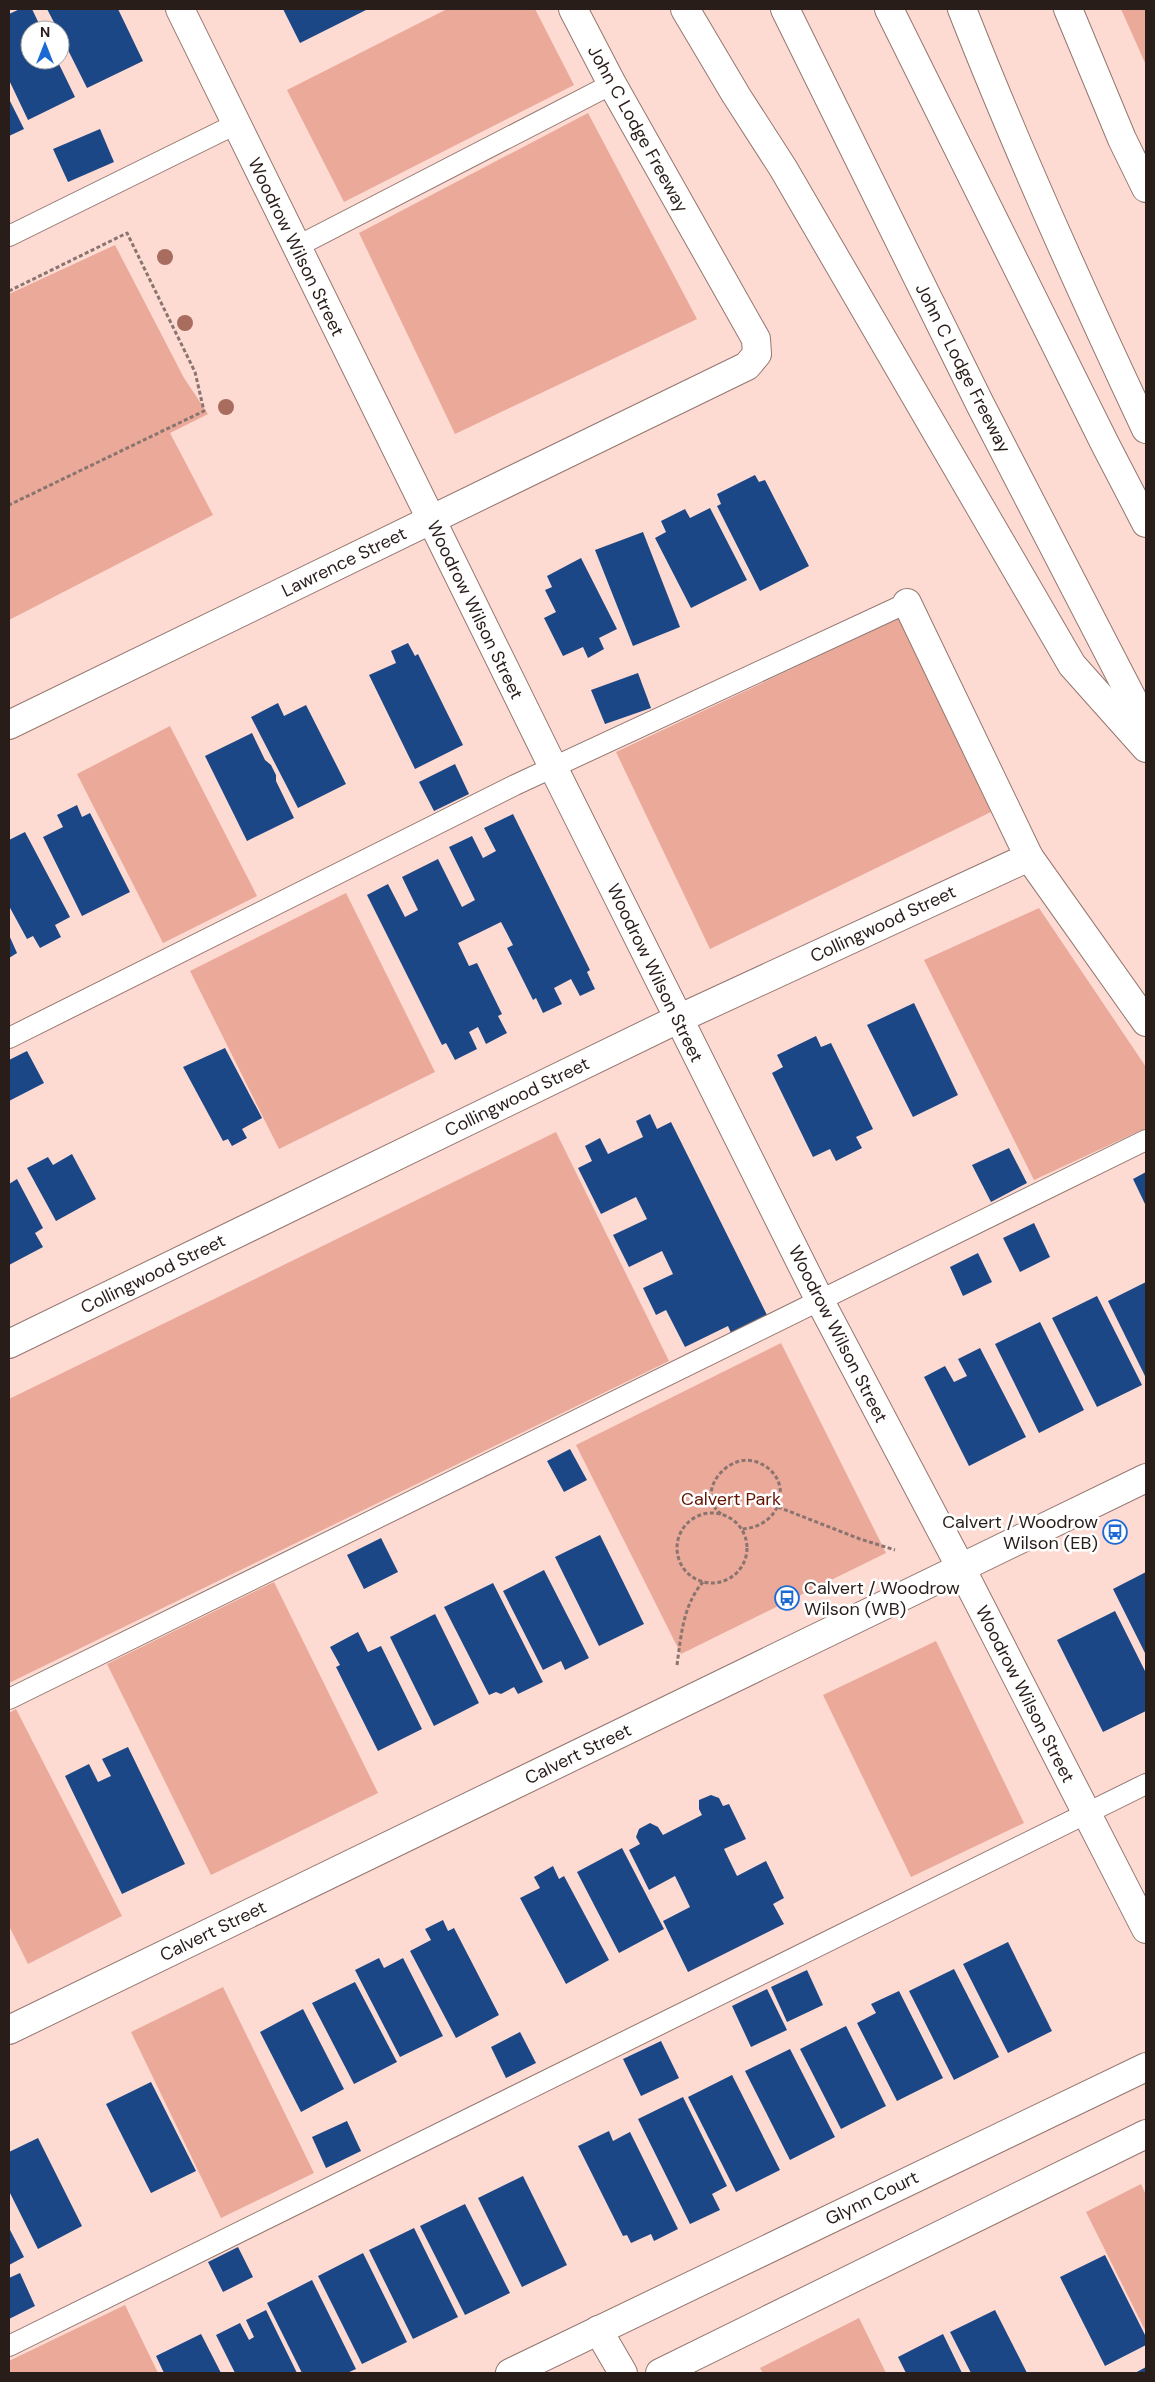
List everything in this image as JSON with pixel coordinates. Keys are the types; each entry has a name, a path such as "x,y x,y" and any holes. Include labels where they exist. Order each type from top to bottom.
{"main road":[{"name":"Woodrow Wilson Street","path":"180,9 430,520 678,1019 820,1301 961,1568 1146,1929"},
{"name":"John C Lodge Freeway","path":"573,9 612,84 756,339 757,354"},
{"path":"685,9 736,95 783,168 1072,665 1146,748"},
{"name":"John C Lodge Freeway","path":"785,9 980,404 1146,725"},
{"path":"889,9 1146,523"},
{"path":"962,9 998,102 1146,430"},
{"path":"1068,9 1122,139 1144,179"},
{"name":"Lawrence Street","path":"9,725 747,366 757,354"},
{"path":"907,603 1029,857 1146,1022"},
{"name":"Collingwood Street","path":"9,1344 678,1019 1029,857"},
{"name":"Calvert Street","path":"9,2030 1146,1478"},
{"name":"Glynn Court","path":"510,2373 1146,2067"},
{"path":"660,2373 1146,2134"},
{"path":"598,2330 623,2373"}],"lane":[{"path":"296,247 612,84"},
{"path":"9,236 236,124"},
{"path":"9,1038 553,767 907,603"},
{"path":"9,1699 1146,1140"},
{"path":"9,2346 1146,1784"}],"path":[{"path":"9,291 127,233 195,372 204,411 9,505"},
{"path":"722,1514 710,1513 693,1520 681,1533 678,1557 692,1577 703,1582 715,1583 727,1580 737,1573 744,1564 747,1540 742,1529 729,1518 722,1514 715,1510 712,1499 712,1487 724,1468 734,1462 745,1460 756,1462 766,1467 774,1475 779,1485 780,1496 778,1507 772,1517 764,1524 742,1529"},
{"path":"778,1507 860,1539 895,1550"},
{"path":"677,1665 686,1612 697,1589 703,1582"}],"green space":[{"path":"447,9 535,9 574,85 344,202 287,90"},
{"path":"1121,9 1146,9 1146,65"},
{"path":"588,113 697,319 455,434 359,233"},
{"path":"115,245 184,378 208,414 170,433 213,515 9,620 9,294"},
{"path":"900,618 991,812 710,949 616,752"},
{"path":"170,726 257,896 163,943 77,774"},
{"path":"346,893 435,1072 279,1149 190,971"},
{"path":"1039,908 1146,1067 1146,1128 1034,1180 924,960"},
{"path":"556,1132 669,1361 9,1683 9,1399"},
{"name":"Calvert Park","path":"781,1343 886,1553 681,1654 576,1445"},
{"path":"274,1582 378,1793 211,1875 107,1664"},
{"path":"936,1641 1024,1823 911,1877 823,1695"},
{"path":"16,1709 122,1916 28,1964 9,1926 9,1713"},
{"path":"223,1987 314,2173 221,2218 131,2032"},
{"path":"1141,2184 1146,2195 1146,2332 1086,2212"},
{"path":"125,2305 158,2373 9,2373 9,2361"},
{"path":"859,2318 886,2373 763,2373 760,2368"}],"building":[{"path":"20,9 32,9 37,20 20,20 20,70 62,70 75,97 28,120 9,80 9,14"},
{"path":"47,9 118,9 143,61 87,88 70,54 70,20 53,20"},
{"path":"283,9 368,9 300,43"},
{"path":"9,99 24,129 9,136"},
{"path":"100,129 114,162 68,182 53,149"},
{"path":"755,475 759,482 765,480 809,566 760,591 717,506 721,504 717,494"},
{"path":"710,508 747,580 691,608 655,538 666,532 661,521 685,509 690,518"},
{"path":"643,532 680,627 633,646 595,550"},
{"path":"581,558 617,629 599,638 604,649 588,658 583,647 563,656 544,618 556,612 545,590 552,587 547,576"},
{"path":"408,643 415,656 418,654 463,745 415,769 369,675 396,663 391,651"},
{"path":"638,673 651,708 605,724 591,690"},
{"path":"278,703 284,716 306,705 346,784 298,808 251,717"},
{"path":"252,733 265,760 271,765 276,775 276,781 294,818 247,841 205,756"},
{"path":"455,764 469,794 434,811 419,782"},
{"path":"77,805 82,817 90,813 130,892 82,916 43,837 63,827 57,815"},
{"path":"513,814 590,970 587,972 595,989 580,996 571,979 554,988 562,1004 543,1013 536,998 533,1000 507,948 513,945 501,922 458,943 469,966 477,963 502,1014 498,1016 507,1033 486,1044 478,1027 469,1032 477,1049 455,1060 446,1043 442,1045 367,895 388,884 405,917 418,910 402,877 438,859 462,907 475,900 449,847 472,836 483,858 496,851 484,828"},
{"path":"25,832 70,917 55,925 61,937 40,948 33,936 27,939 9,906 9,840"},
{"path":"9,935 17,953 9,958"},
{"path":"914,1003 958,1095 913,1117 867,1025"},
{"path":"816,1036 821,1047 831,1043 873,1129 856,1137 862,1148 836,1161 830,1149 813,1157 772,1073 783,1067 777,1055"},
{"path":"225,1048 262,1118 242,1129 247,1138 232,1146 228,1139 223,1141 183,1067"},
{"path":"27,1051 44,1083 9,1101 9,1060"},
{"path":"650,1114 657,1129 671,1122 767,1315 731,1333 728,1326 685,1347 666,1310 656,1315 643,1288 673,1274 662,1251 629,1267 613,1235 647,1219 636,1197 601,1214 578,1168 592,1161 585,1146 600,1138 608,1154 643,1137 636,1121"},
{"path":"1009,1148 1027,1183 991,1202 972,1165"},
{"path":"72,1154 96,1199 56,1221 27,1168 48,1157 53,1165"},
{"path":"1146,1172 1146,1206 1133,1179"},
{"path":"17,1179 43,1228 35,1233 43,1247 9,1265 9,1184"},
{"path":"1034,1223 1050,1257 1020,1272 1003,1238"},
{"path":"978,1253 992,1282 963,1296 950,1267"},
{"path":"1146,1282 1146,1378 1108,1301"},
{"path":"1097,1296 1142,1385 1097,1407 1052,1318"},
{"path":"1040,1322 1084,1410 1039,1433 995,1344"},
{"path":"980,1348 1026,1437 969,1466 924,1377 945,1366 954,1382 967,1376 958,1359"},
{"path":"570,1449 587,1480 564,1492 547,1461"},
{"path":"600,1535 644,1624 599,1646 555,1557"},
{"path":"381,1538 398,1572 364,1589 347,1555"},
{"path":"544,1570 589,1658 565,1670 561,1661 543,1670 503,1591"},
{"path":"1146,1572 1146,1655 1113,1589"},
{"path":"493,1583 543,1682 518,1694 514,1687 501,1694 496,1692 489,1695 444,1607"},
{"path":"1115,1611 1146,1673 1146,1711 1103,1732 1057,1640"},
{"path":"435,1614 479,1703 434,1726 390,1637"},
{"path":"358,1632 368,1652 381,1646 422,1729 378,1751 336,1667 340,1665 330,1647"},
{"path":"128,1747 185,1864 122,1894 65,1776 89,1764 98,1782 111,1776 102,1759"},
{"path":"711,1795 719,1798 723,1806 729,1804 746,1839 724,1849 737,1876 766,1861 784,1898 773,1904 784,1924 688,1972 663,1921 690,1907 675,1876 649,1890 629,1850 640,1844 636,1837 639,1829 650,1823 658,1827 663,1835 702,1815 699,1809 699,1800"},
{"path":"622,1848 664,1929 619,1953 577,1872"},
{"path":"553,1866 559,1879 564,1876 609,1960 566,1984 520,1898 540,1888 534,1877"},
{"path":"443,1920 448,1931 454,1928 499,2015 456,2038 410,1951 431,1940 425,1929"},
{"path":"1008,1942 1052,2031 1008,2053 963,1964"},
{"path":"379,1958 384,1968 403,1958 443,2036 400,2057 355,1970"},
{"path":"954,1969 999,2057 954,2080 909,1991"},
{"path":"807,1970 823,2005 787,2022 771,1987"},
{"path":"355,1982 397,2062 354,2084 312,2003"},
{"path":"767,1989 787,2030 751,2047 732,2006"},
{"path":"899,1991 943,2078 897,2101 857,2023 876,2013 871,2004"},
{"path":"303,2009 344,2089 301,2112 260,2032"},
{"path":"846,2026 886,2106 841,2129 800,2049"},
{"path":"520,2032 536,2063 506,2078 491,2047"},
{"path":"661,2041 679,2078 641,2096 623,2059"},
{"path":"790,2049 835,2137 790,2160 745,2071"},
{"path":"732,2075 780,2170 736,2192 688,2097"},
{"path":"151,2082 196,2171 151,2193 106,2104"},
{"path":"683,2097 727,2186 712,2194 720,2210 690,2224 638,2119"},
{"path":"347,2121 361,2151 326,2168 312,2137"},
{"path":"609,2131 613,2141 630,2132 678,2229 654,2241 651,2234 631,2243 627,2235 623,2236 578,2146"},
{"path":"38,2138 82,2226 38,2249 9,2191 9,2152"},
{"path":"523,2176 567,2265 522,2287 478,2198"},
{"path":"465,2204 510,2293 465,2315 420,2226"},
{"path":"9,2228 24,2257 9,2265"},
{"path":"414,2228 458,2317 413,2339 369,2250"},
{"path":"238,2247 253,2277 223,2292 208,2262"},
{"path":"363,2253 407,2342 362,2364 318,2276"},
{"path":"1105,2255 1146,2337 1146,2345 1105,2366 1060,2277"},
{"path":"20,2273 35,2306 9,2319 9,2278"},
{"path":"312,2280 356,2369 347,2373 302,2373 267,2303"},
{"path":"266,2310 297,2373 235,2373 216,2335 240,2323 249,2340 254,2337 246,2320"},
{"path":"995,2310 1027,2373 971,2373 950,2332"},
{"path":"201,2334 221,2373 164,2373 156,2356"},
{"path":"943,2334 962,2373 906,2373 898,2357"},
{"path":"1146,2367 1146,2373 1135,2373"}],"place":[{"name":"Calvert / Woodrow Wilson (EB)","path":"1115,1532"},
{"name":"Calvert / Woodrow Wilson (WB)","path":"787,1598"}]}
